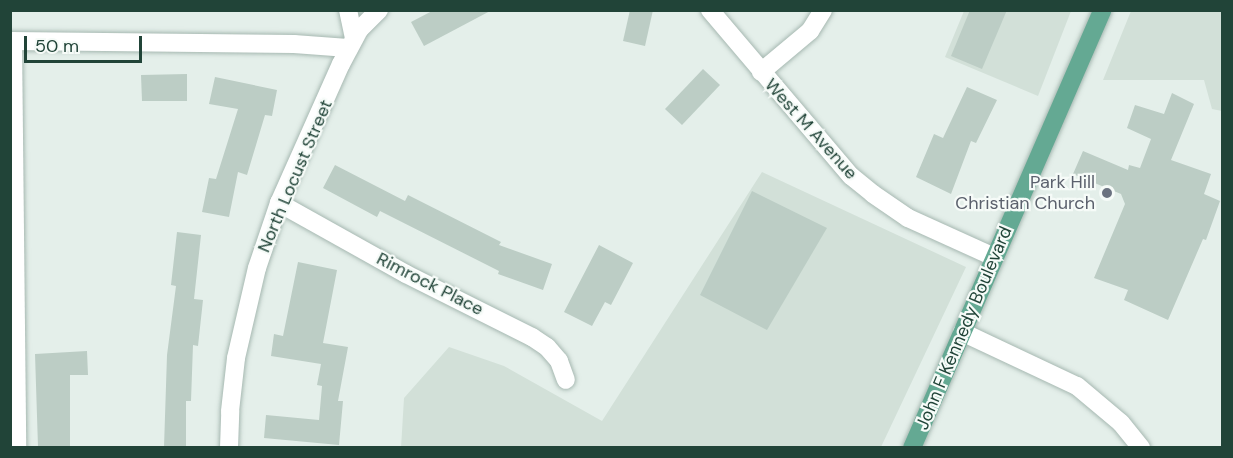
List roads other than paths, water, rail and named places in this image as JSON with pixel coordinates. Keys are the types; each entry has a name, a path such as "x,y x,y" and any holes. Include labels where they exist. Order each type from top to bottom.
{"main road":[{"name":"John F Kennedy Boulevard","path":"912,447 1102,10"}],"street":[{"path":"348,10 351,43"},
{"path":"17,447 12,284 12,41 351,43 379,10"},
{"name":"West M Avenue","path":"710,10 830,155 873,194 908,218 994,257"},
{"path":"761,72 810,31 823,10"},
{"name":"North Locust Street","path":"229,447 235,369 248,299 279,203 351,43"},
{"name":"Rimrock Place","path":"279,203 406,274 532,336 547,347 559,361 566,380"},
{"path":"962,332 1077,386 1115,417 1141,447"}],"place":[{"name":"Park Hill Christian Church","path":"1107,193"}]}
